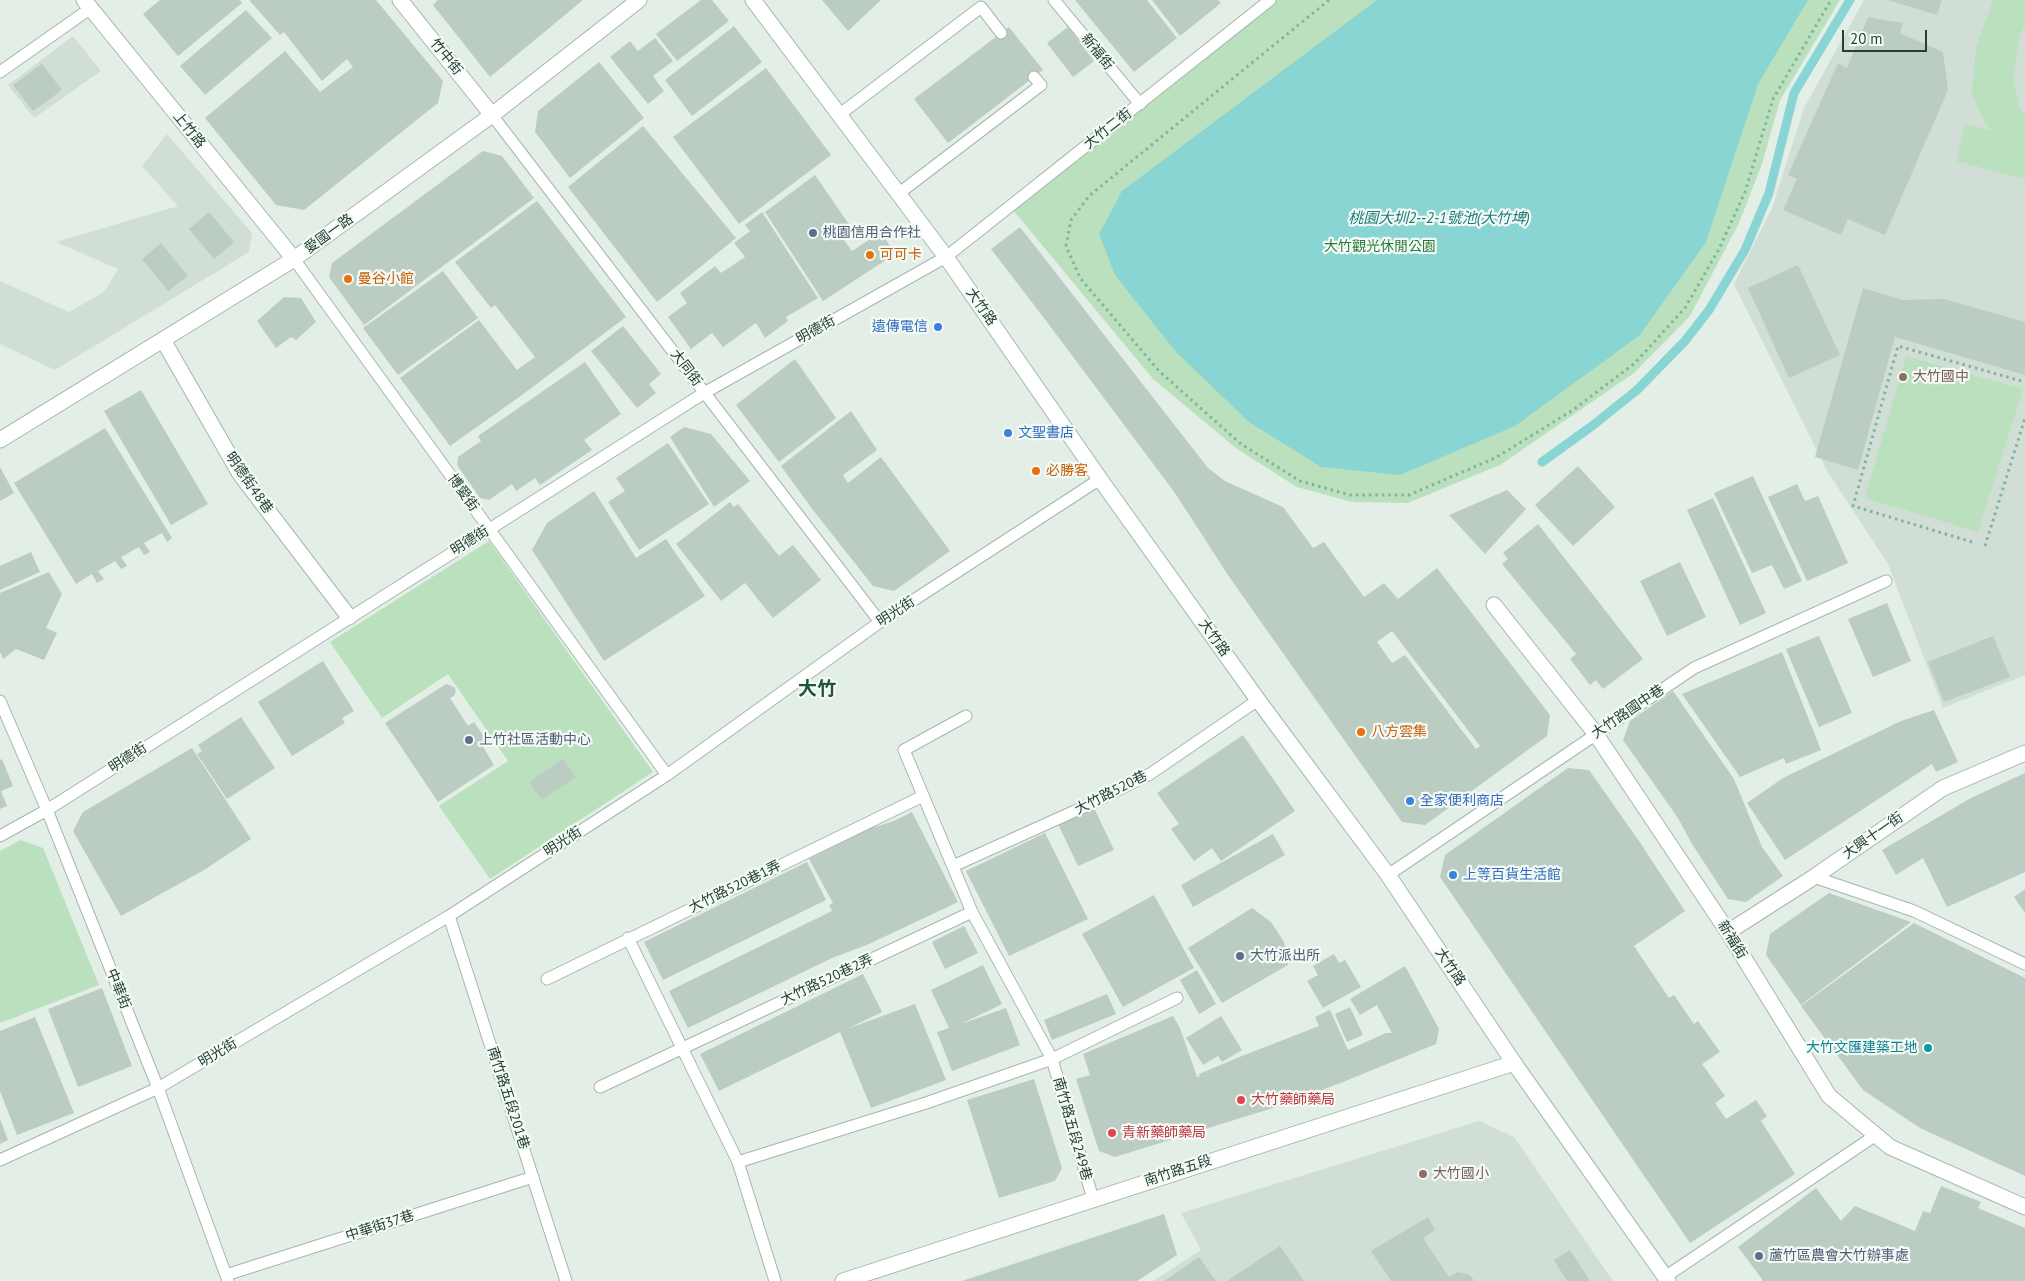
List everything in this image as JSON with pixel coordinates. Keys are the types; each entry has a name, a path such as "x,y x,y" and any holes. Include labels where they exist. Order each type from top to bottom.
{"street":[{"name":"竹中街","path":"400,0 492,115"},
{"name":"愛國一路","path":"0,440 294,259 492,115 639,0"},
{"name":"大竹路","path":"753,0 946,257 1100,479 1258,700 1388,875 1514,1063 1667,1279"},
{"name":"上竹路","path":"92,3 294,259"},
{"name":"明德街48巷","path":"163,340 240,474 349,617"},
{"name":"新福街","path":"1494,605 1595,734 1728,932 1829,1096 1890,1147 2025,1207"},
{"name":"大興十一街","path":"1728,932 1814,877 1943,788 2025,753"},
{"name":"南竹路五段","path":"843,1281 1514,1063"}],"lane":[{"name":"新福街","path":"1054,0 1140,104"},
{"name":"大竹二街","path":"946,257 1140,104 1257,4 1270,0"},
{"path":"0,72 92,3"},
{"path":"839,115 981,7 1001,33"},
{"path":"898,194 1041,85 1034,76"},
{"name":"大同街","path":"492,115 880,622"},
{"name":"明德街","path":"0,836 47,810 704,393 946,257"},
{"name":"博愛街","path":"294,259 667,775"},
{"name":"明光街","path":"0,1160 158,1088 450,916 667,775 880,622 1100,479"},
{"name":"大竹路國中巷","path":"1388,875 1694,668 1886,581"},
{"name":"中華街","path":"0,700 47,810 158,1088 227,1278"},
{"name":"大竹路520巷","path":"953,866 1086,806 1150,774 1258,700"},
{"path":"966,716 904,750 972,912 1052,1059"},
{"name":"大竹路520巷1弄","path":"547,979 923,796"},
{"path":"1814,877 1914,911 2025,964"},
{"name":"大竹路520巷2弄","path":"600,1087 972,912"},
{"name":"南竹路五段201巷","path":"450,916 566,1281"},
{"path":"628,938 738,1162 775,1281"},
{"path":"738,1162 926,1104 1052,1059 1178,998"},
{"name":"南竹路五段249巷","path":"1052,1059 1093,1199"},
{"path":"1667,1279 1876,1135"},
{"name":"中華街37巷","path":"227,1278 533,1177"}],"path":[{"path":"1329,0 1089,196 1071,220 1066,246 1080,278 1159,371 1241,444 1300,481 1350,495 1409,495 1495,458 1573,410 1635,364 1685,308 1719,249 1745,192 1773,98 1831,0"},
{"path":"1972,542 1853,506 1898,346 2025,382"},
{"path":"1985,546 2025,418"}],"shaded area":[{"name":"大竹國中","path":"1864,0 2025,0 2025,675 1943,708 1888,564 1827,471 1734,284 1772,208 1804,108"},
{"path":"73,36 101,71 34,118 8,85"},
{"path":"167,134 252,233 249,252 55,370 0,344 0,281 69,312 104,292 118,269 56,242 178,206 142,166"},
{"name":"大竹國小","path":"1479,1121 1514,1137 1613,1281 1153,1281 1201,1250 1181,1213"}],"green space":[{"name":"桃園大圳2--2-1號池(大竹埤)","path":"1274,0 1840,0 1780,100 1762,164 1739,223 1690,316 1634,373 1500,465 1408,503 1352,502 1297,487 1237,449 1153,379 1008,204 1060,158 1158,83"},
{"path":"1993,0 2025,0 2025,25 2020,36 2013,80 2020,108 2025,114 2025,179 1956,161 1965,124 1991,130 1981,116 1972,92 1976,47"},
{"path":"1906,356 2023,389 1978,532 1865,498"},
{"path":"489,541 653,772 490,879 439,806 508,761 448,674 382,718 330,642"},
{"path":"20,840 43,848 99,985 0,1023 0,851"}],"water":[{"name":"桃園大圳2--2-1號池(大竹埤)","path":"1377,0 1808,0 1758,84 1706,242 1640,335 1515,426 1400,475 1321,467 1249,422 1176,352 1115,275 1099,234 1122,191"}],"building":[{"path":"160,0 240,0 242,3 178,56 143,14"},
{"path":"251,0 376,0 443,81 438,103 304,210 276,205 205,118 285,51 320,92 353,67 347,59 322,81 284,32 280,35"},
{"path":"438,0 583,0 490,77 433,5"},
{"path":"701,0 712,0 729,21 677,61 656,34"},
{"path":"822,0 881,0 848,31"},
{"path":"1075,0 1147,0 1177,38 1134,72"},
{"path":"1152,0 1218,0 1221,3 1180,36"},
{"path":"1888,0 1942,0 1937,15"},
{"path":"246,10 272,38 205,95 180,66"},
{"path":"1868,17 1903,23 1900,33 1943,52 1948,90 1885,235 1848,219 1841,235 1783,210 1797,179 1788,175 1838,63 1847,68"},
{"path":"734,26 762,62 692,116 665,80"},
{"path":"1009,27 1043,70 948,143 914,99"},
{"path":"1068,27 1094,61 1073,77 1047,43"},
{"path":"655,38 673,61 653,76 664,91 648,104 610,57 630,41 638,51"},
{"path":"599,62 644,118 570,178 535,132 538,111"},
{"path":"42,64 62,90 33,111 13,85"},
{"path":"766,68 831,155 739,224 673,137"},
{"path":"643,126 736,238 657,302 568,187"},
{"path":"483,151 502,156 534,198 364,325 329,277 332,263"},
{"name":"桃園信用合作社","path":"815,175 850,226 844,240 852,251 881,232 890,246 886,260 823,301 765,212"},
{"path":"537,201 626,317 450,446 400,378 479,320 517,370 535,357 495,305 491,308 455,262"},
{"path":"209,212 234,242 214,259 189,229"},
{"path":"762,212 818,298 786,317 788,321 765,338 756,323 723,347 712,333 691,349 668,317 687,303 680,293 715,266 721,273 745,257 734,243 750,231 745,225"},
{"path":"1020,227 1208,468 1225,481 1283,507 1313,548 1324,542 1364,597 1384,583 1398,599 1437,568 1550,715 1547,736 1425,825 1402,822 1230,578 1175,493 991,249","holes":["1392,631 1480,746 1476,749 1405,655 1392,663 1377,642"]},
{"path":"161,243 188,276 168,291 142,259"},
{"path":"1798,265 1840,355 1789,378 1748,288"},
{"path":"443,271 478,318 398,375 363,328"},
{"path":"1863,288 1903,300 1944,299 2025,322 2025,375 1895,337 1858,470 1815,457"},
{"path":"284,297 301,298 316,322 296,340 291,337 276,348 257,321"},
{"path":"623,326 661,374 649,384 656,393 637,408 591,351"},
{"path":"795,359 836,418 779,462 736,405"},
{"path":"585,362 621,414 584,440 592,450 540,485 535,478 516,491 512,484 489,500 480,498 457,465 458,457 481,441 478,436"},
{"path":"141,390 208,504 171,525 104,411"},
{"path":"851,411 877,450 843,475 848,483 881,457 950,551 894,591 873,586 781,466"},
{"path":"684,427 711,434 750,481 714,507 670,437"},
{"path":"105,428 172,538 167,542 162,533 144,543 150,552 144,555 139,547 121,557 127,566 121,569 115,561 98,571 104,579 97,583 92,574 76,584 14,483"},
{"path":"668,443 709,504 639,550 608,502 625,491 616,478"},
{"path":"1578,466 1615,507 1573,546 1535,505"},
{"path":"0,467 14,493 0,501"},
{"path":"1753,476 1802,581 1784,589 1772,565 1752,573 1714,493"},
{"path":"1797,484 1805,501 1818,496 1848,563 1807,581 1768,497"},
{"path":"1507,490 1526,509 1485,554 1449,515"},
{"path":"594,491 636,558 666,539 705,596 604,661 532,550 547,523"},
{"path":"1713,498 1766,613 1740,625 1687,510"},
{"path":"730,502 734,507 738,504 779,556 793,545 821,580 773,618 745,583 721,601 676,544"},
{"path":"1538,524 1643,659 1603,689 1596,680 1590,685 1570,659 1576,654 1502,564 1508,559 1503,553"},
{"path":"31,552 40,572 0,590 0,566"},
{"path":"1680,562 1706,617 1667,636 1640,581"},
{"path":"49,572 62,594 46,628 57,633 44,660 16,649 3,659 0,652 0,593"},
{"path":"1887,603 1911,661 1873,677 1848,619"},
{"path":"1819,636 1852,713 1819,727 1786,649"},
{"path":"1993,636 2010,677 1944,702 1928,662"},
{"path":"1782,652 1821,750 1786,764 1784,758 1740,777 1682,694"},
{"path":"323,661 354,711 342,718 345,723 292,756 258,702"},
{"path":"446,684 454,687 456,691 454,696 450,698 468,726 474,722 487,741 482,745 494,765 438,802 385,723"},
{"path":"1673,691 1734,779 1762,847 1783,876 1746,902 1728,899 1692,844 1678,818 1623,740 1630,721"},
{"path":"1934,710 1958,762 1936,772 1932,764 1785,860 1747,803 1783,778 1901,721"},
{"path":"241,717 275,768 227,799 197,754 202,751 198,745"},
{"path":"1243,735 1295,811 1221,861 1212,848 1194,861 1171,829 1179,824 1157,793"},
{"path":"192,748 251,839 204,870 121,916 73,831 83,812"},
{"path":"2,759 13,786 1,791 7,806 0,809 0,760"},
{"path":"563,759 576,777 542,800 529,782"},
{"path":"1568,768 1589,770 1685,911 1634,946 1669,998 1674,995 1694,1024 1698,1021 1720,1052 1702,1064 1725,1096 1715,1103 1726,1119 1756,1100 1767,1116 1761,1121 1795,1174 1690,1243 1440,877 1445,855"},
{"path":"2025,773 2025,872 1947,907 1923,858 1896,875 1882,850 1971,798"},
{"path":"1094,808 1114,850 1078,866 1058,824"},
{"path":"912,812 958,902 869,944 832,958 688,1028 669,991 832,911 829,905 833,903 809,859 875,825 875,827 894,821"},
{"path":"1045,833 1088,919 1009,956 966,871"},
{"path":"1273,834 1285,855 1193,907 1181,885"},
{"path":"807,862 826,900 663,980 644,942"},
{"path":"2025,889 2025,913 2014,897"},
{"path":"1829,893 1911,922 1801,1005 1766,955 1770,934"},
{"path":"1154,895 1194,968 1123,1007 1082,934"},
{"name":"大竹派出所","path":"1252,908 1271,922 1284,942 1288,965 1222,1003 1188,948"},
{"name":"大竹文匯建築工地","path":"1914,923 2025,978 2025,1176 1920,1128 1863,1090 1801,1006"},
{"path":"964,926 978,953 945,969 932,942"},
{"path":"1334,954 1339,963 1345,960 1361,987 1323,1008 1307,981 1318,975 1313,966"},
{"path":"983,965 1002,1004 961,1024 1006,1008 1020,1045 952,1071 937,1032 949,1028 931,990"},
{"path":"1405,966 1439,1029 1436,1044 1276,1107 1115,1157 1099,1151 1076,1079 1090,1075 1083,1054 1173,1016 1180,1028 1197,1077 1200,1076 1199,1074 1237,1058 1319,1026 1315,1017 1330,1010 1348,1050 1386,1033 1392,1033 1377,1005 1360,1015 1350,999"},
{"path":"1197,970 1216,1004 1199,1014 1180,980"},
{"path":"863,974 882,1012 847,1029 915,1004 946,1080 871,1108 840,1032 719,1091 700,1054"},
{"path":"102,988 132,1066 78,1087 48,1009"},
{"path":"1107,994 1116,1014 1052,1040 1044,1020"},
{"path":"1350,1007 1363,1035 1347,1042 1335,1014"},
{"path":"1221,1016 1242,1050 1222,1062 1218,1056 1203,1065 1186,1038"},
{"path":"35,1017 74,1113 17,1135 0,1091 0,1031"},
{"path":"1034,1079 1062,1168 1055,1181 999,1198 967,1100"},
{"path":"0,1119 8,1140 0,1144"},
{"path":"1941,1186 1981,1202 1978,1208 2025,1228 2025,1281 1762,1281 1738,1247 1816,1188 1841,1221 1855,1206 1915,1231 1923,1211 1930,1213"},
{"path":"1164,1214 1177,1255 1137,1281 962,1281"},
{"path":"1428,1217 1435,1230 1423,1238 1449,1277 1458,1272 1470,1275 1474,1281 1391,1281 1371,1251"},
{"path":"1280,1246 1304,1281 1227,1281"},
{"path":"1570,1250 1590,1281 1567,1281 1554,1260"},
{"path":"1199,1257 1216,1281 1164,1281"}],"waterway":[{"path":"1542,462 1592,426 1637,390 1685,341 1709,310 1745,250 1769,193 1794,93 1850,0"}],"place":[{"name":"桃園信用合作社","path":"813,233"},
{"name":"可可卡","path":"870,255"},
{"name":"曼谷小館","path":"348,279"},
{"name":"遠傳電信","path":"938,327"},
{"name":"大竹國中","path":"1903,377"},
{"name":"文聖書店","path":"1008,433"},
{"name":"必勝客","path":"1036,471"},
{"name":"八方雲集","path":"1361,732"},
{"name":"上竹社區活動中心","path":"469,740"},
{"name":"全家便利商店","path":"1410,801"},
{"name":"上等百貨生活館","path":"1453,875"},
{"name":"大竹派出所","path":"1240,956"},
{"name":"大竹文匯建築工地","path":"1928,1048"},
{"name":"大竹藥師藥局","path":"1241,1100"},
{"name":"青新藥師藥局","path":"1112,1133"},
{"name":"大竹國小","path":"1423,1174"},
{"name":"蘆竹區農會大竹辦事處","path":"1759,1256"}],"district":[{"name":"大竹","path":"817,690"}],"park label":[{"name":"大竹觀光休閒公園","path":"1380,247"}]}
